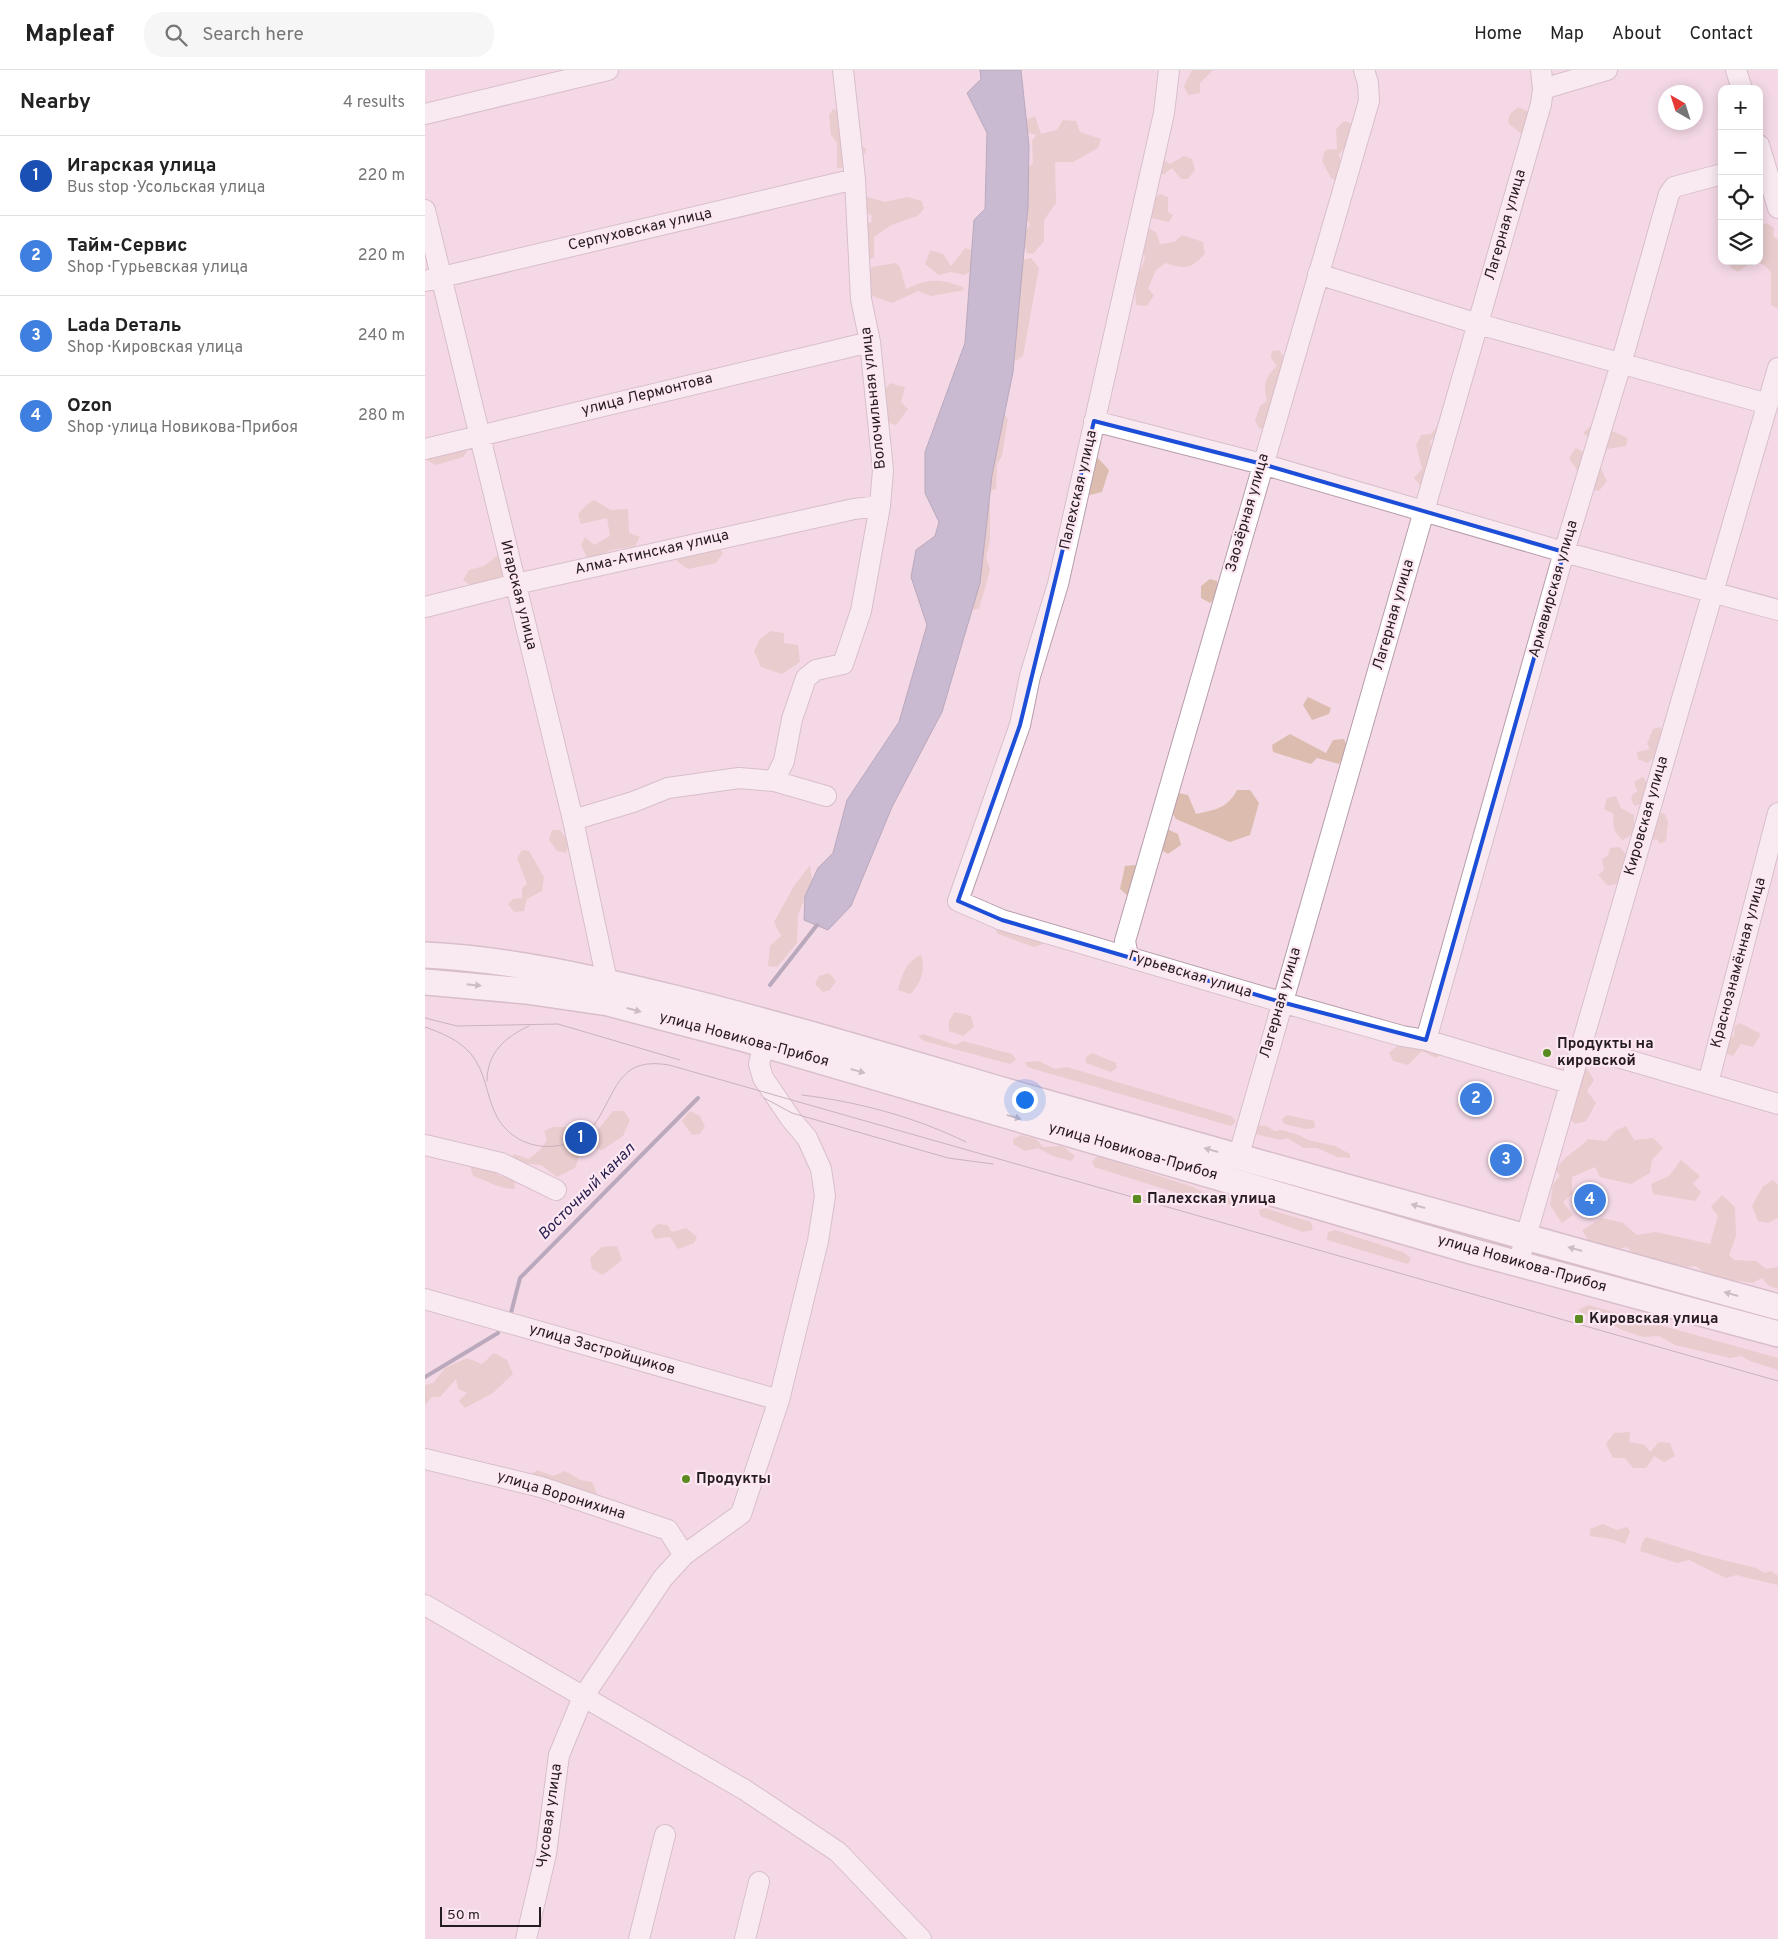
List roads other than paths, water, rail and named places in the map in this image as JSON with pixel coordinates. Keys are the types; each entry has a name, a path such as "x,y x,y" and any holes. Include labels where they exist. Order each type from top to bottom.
{"main road":[{"name":"улица Новикова-Прибоя","path":"425,955 517,964 607,981 753,1017 1238,1158 1527,1236 1778,1307"},
{"name":"улица Новикова-Прибоя","path":"425,982 526,991 608,1003 764,1044 1517,1264 1778,1334"}],"street":[{"path":"425,114 608,70"},
{"name":"Волочильная улица","path":"774,781 784,761 792,719 806,678 816,670 843,664 861,611 880,506 883,470 870,342 858,276 855,180 843,70"},
{"name":"Палехская улица","path":"957,901 1020,725 1030,676 1058,584 1164,113 1169,70"},
{"name":"Заозёрная улица","path":"1128,956 1125,941 1369,101 1368,83 1364,70"},
{"path":"1542,79 1607,70"},
{"path":"1736,70 1741,85"},
{"name":"Лагерная улица","path":"1238,1158 1281,1002 1541,104 1542,79"},
{"path":"1763,163 1778,208"},
{"name":"Армавирская улица","path":"1426,1040 1564,552 1621,364 1669,194 1674,187 1718,175"},
{"name":"Серпуховская улица","path":"433,279 855,180"},
{"name":"Игарская улица","path":"425,210 433,279 479,436 516,584 573,820 607,981"},
{"path":"1318,274 1478,324 1768,404"},
{"name":"улица Лермонтова","path":"425,449 870,342"},
{"name":"Кировская улица","path":"1517,1264 1527,1236 1579,1046 1778,368"},
{"path":"1094,421 1262,464 1564,552 1778,610"},
{"name":"Алма-Атинская улица","path":"425,606 854,508 880,506"},
{"path":"573,820 633,802 668,788 739,778 774,781 827,796"},
{"name":"Краснознамённая улица","path":"1708,1083 1778,813"},
{"name":"Гурьевская улица","path":"957,901 1002,920 1281,1002 1402,1036 1426,1040 1569,1083"},
{"name":"Чусовая улица","path":"526,1939 546,1854 559,1755 583,1697 663,1578 684,1555 741,1514 779,1400 818,1241 825,1196 821,1169 807,1138 791,1119 763,1078 759,1064 764,1044"},
{"path":"1579,1046 1778,1104"},
{"path":"425,1145 501,1163 556,1190"},
{"name":"улица Застройщиков","path":"425,1299 779,1400"},
{"name":"улица Воронихина","path":"425,1458 541,1487 668,1530 684,1555"},
{"path":"425,1605 745,1790 838,1852 921,1939"},
{"path":"639,1939 665,1836"},
{"path":"745,1939 759,1882"}],"water":[{"path":"980,70 1021,70 1029,145 1028,207 1013,372 992,475 980,583 942,712 892,807 851,906 828,930 804,920 805,896 818,868 833,853 847,800 899,722 927,625 911,577 916,550 935,536 939,522 925,493 925,452 965,343 974,220 985,209 987,133 967,93 981,79"}],"waterway":[{"name":"Восточный канал","path":"770,985 817,925"},
{"name":"Восточный канал","path":"511,1313 520,1278 698,1098"},
{"name":"Восточный канал","path":"425,1377 498,1333"}],"tram line":[{"path":"425,1018 457,1026 558,1024 680,1060"},
{"path":"487,1081 490,1062 499,1047 512,1035 529,1026"},
{"path":"425,1027 456,1041 471,1054 480,1068 497,1117 507,1130 519,1139 533,1145 562,1145 576,1140 588,1131 598,1119 617,1085 631,1070 640,1065 669,1065 1778,1381"},
{"path":"802,1095 865,1106 907,1118 966,1142"},
{"path":"764,1098 792,1113 948,1158 993,1164"}],"place":[{"name":"Продукты на кировской","path":"1547,1053"},
{"name":"Тайм-Сервис","path":"1476,1099"},
{"name":"Игарская улица","path":"581,1138"},
{"name":"Lada Dеталь","path":"1506,1160"},
{"name":"Палехская улица","path":"1137,1199"},
{"name":"Ozon","path":"1590,1200"},
{"name":"Кировская улица","path":"1579,1319"},
{"name":"Продукты","path":"686,1479"}]}
